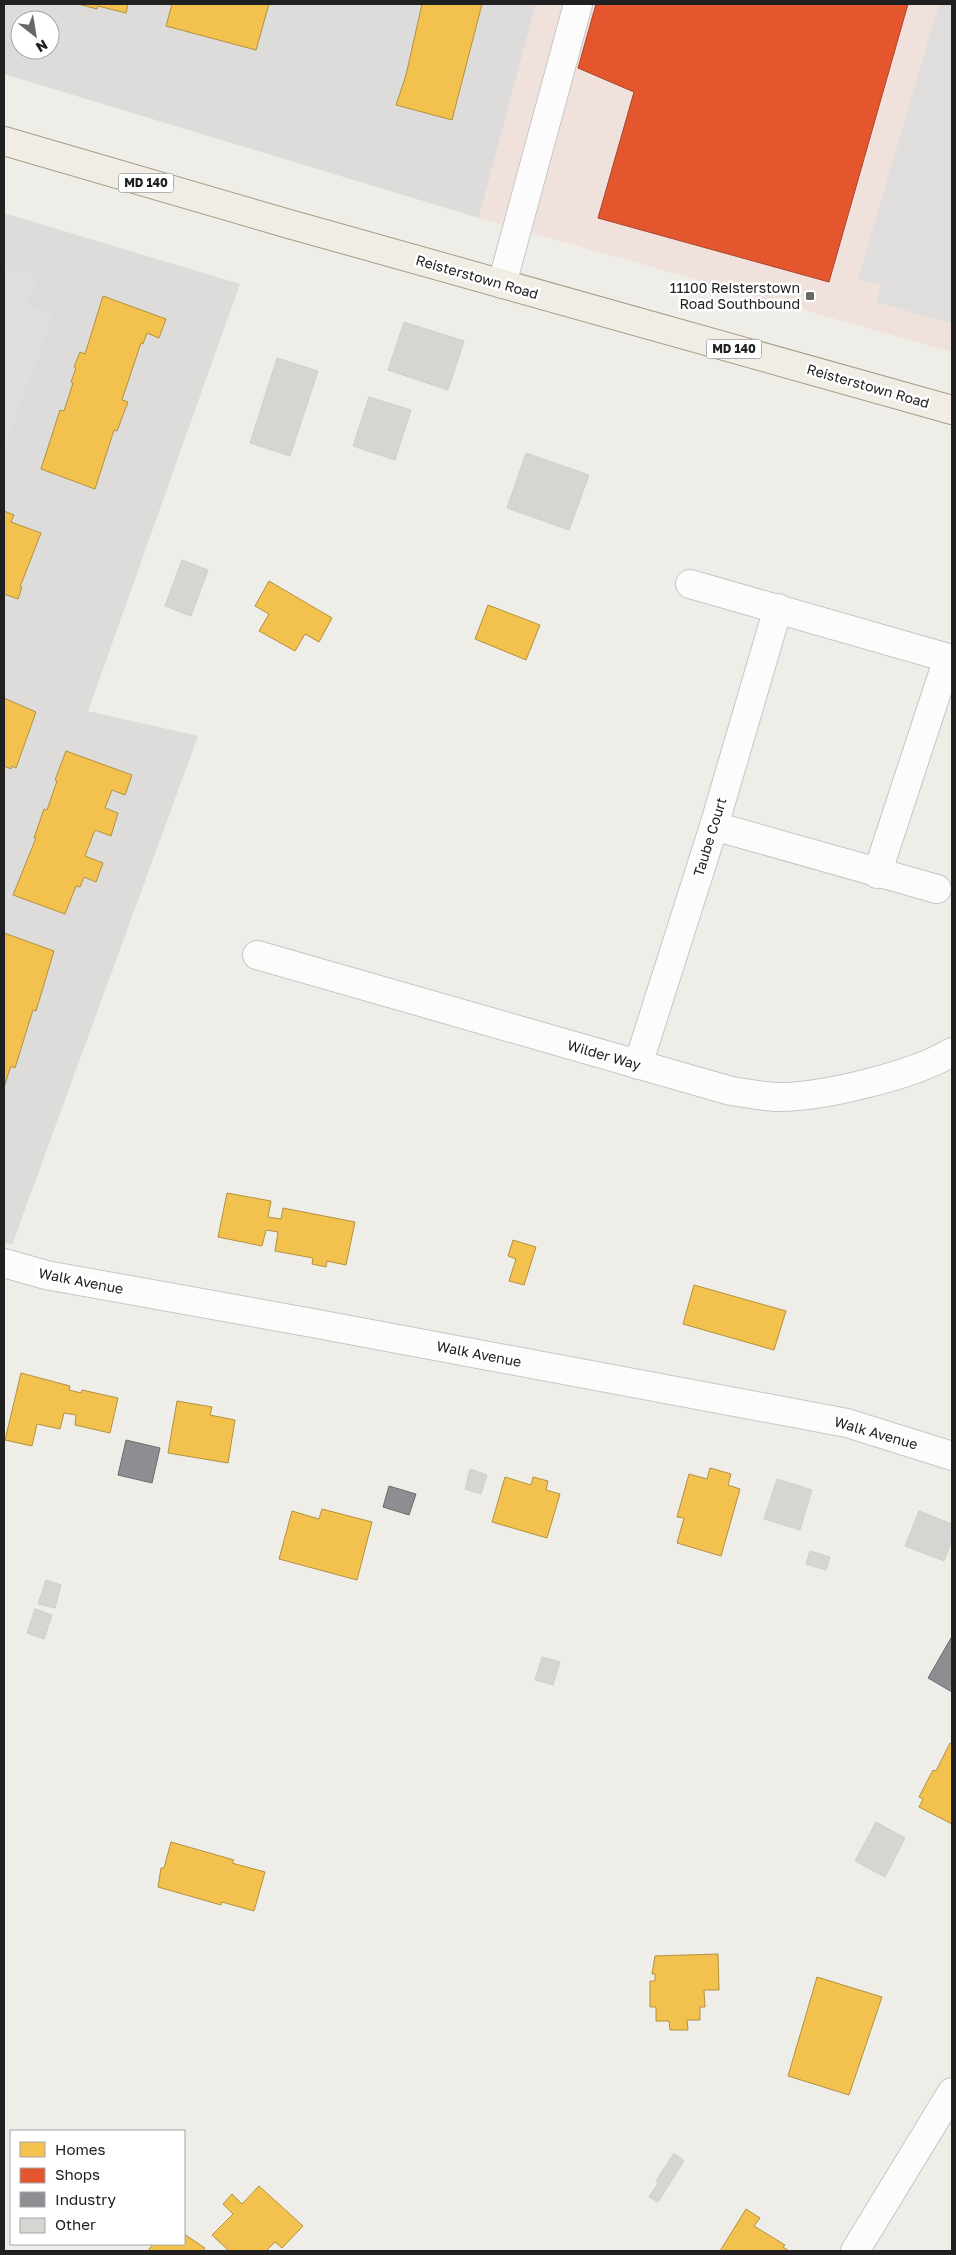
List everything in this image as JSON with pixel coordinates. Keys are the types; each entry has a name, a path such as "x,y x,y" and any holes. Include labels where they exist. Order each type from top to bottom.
{"main road":[{"name":"Reisterstown Road","path":"4,141 502,284 952,410"}],"street":[{"path":"502,284 578,4"},
{"path":"690,584 948,658 877,874"},
{"name":"Taube Court","path":"638,1065 714,826 778,608"},
{"path":"714,826 877,874 937,889"},
{"name":"Wilder Way","path":"257,955 730,1091 777,1097 830,1091 910,1072 939,1061 952,1052"},
{"name":"Walk Avenue","path":"4,1263 46,1275 336,1327 847,1423 952,1456"},
{"path":"855,2251 952,2092"}],"shaded area":[{"path":"4,4 536,4 479,218 4,74"},
{"path":"536,4 952,4 952,352 479,218"},
{"path":"939,4 952,4 952,324 876,302 881,285 858,279"},
{"path":"4,213 240,284 88,711 198,736 12,1245 4,1242"},
{"path":"4,266 37,278 27,304 54,314 4,448"}],"building: Homes":[{"path":"78,4 128,4 126,13 98,6 97,9"},
{"path":"172,4 269,4 256,50 166,26"},
{"path":"422,4 482,4 452,120 396,105 406,75"},
{"path":"103,296 166,319 159,338 147,333 143,344 141,343 122,400 128,402 117,431 114,430 95,489 41,469 60,410 64,411 73,383 71,382 76,368 74,367 80,352 85,354"},
{"path":"4,511 14,515 11,522 41,533 20,587 22,587 18,599 4,594"},
{"path":"269,581 332,618 319,642 305,634 295,651 259,631 269,614 255,606"},
{"path":"488,605 540,625 526,660 475,639"},
{"path":"4,698 36,712 16,768 12,766 11,769 4,766"},
{"path":"66,751 132,775 125,795 112,790 105,808 118,813 111,836 95,830 85,856 103,863 96,882 84,877 80,887 76,886 65,914 13,895 36,838 34,838 44,809 47,810 57,781 55,780"},
{"path":"4,933 54,951 36,1011 33,1010 15,1068 11,1066 4,1087"},
{"path":"227,1193 271,1201 268,1217 281,1219 283,1208 355,1222 346,1265 327,1261 326,1267 312,1264 313,1258 275,1251 278,1232 266,1230 262,1246 218,1237"},
{"path":"513,1240 536,1247 524,1285 509,1281 516,1259 508,1256"},
{"path":"694,1285 786,1311 774,1350 683,1324"},
{"path":"21,1373 70,1386 69,1390 81,1393 82,1390 118,1398 110,1433 75,1425 76,1415 64,1413 60,1429 37,1424 32,1446 5,1440"},
{"path":"177,1401 212,1407 210,1415 235,1420 228,1463 168,1453"},
{"path":"710,1468 731,1474 728,1485 740,1489 721,1556 677,1543 684,1518 677,1517 689,1474 707,1479"},
{"path":"505,1477 531,1485 533,1477 548,1481 546,1490 560,1494 547,1538 492,1522"},
{"path":"322,1509 372,1522 357,1580 279,1559 292,1511 319,1519"},
{"path":"950,1743 952,1744 952,1824 919,1807 923,1799 919,1797 933,1770 936,1771"},
{"path":"171,1842 234,1860 232,1863 265,1872 254,1911 222,1902 221,1905 158,1887 161,1868 164,1868"},
{"path":"718,1954 719,1990 704,1990 705,2007 700,2007 700,2020 687,2020 688,2030 670,2030 669,2021 656,2021 656,2007 650,2007 650,1981 655,1981 655,1974 652,1974 655,1956"},
{"path":"817,1977 882,1997 849,2095 788,2076"},
{"path":"259,2186 303,2226 282,2248 275,2242 266,2251 229,2251 212,2235 233,2214 223,2204 232,2194 242,2204"},
{"path":"746,2209 760,2218 754,2226 785,2245 783,2247 789,2251 720,2251"},
{"path":"185,2235 205,2248 203,2251 148,2251 152,2245 185,2245"}],"building: Shops":[{"path":"596,4 908,4 829,282 598,218 634,92 578,68"}],"building: Industry":[{"path":"126,1440 160,1448 152,1483 118,1475"},
{"path":"389,1486 416,1494 409,1515 383,1507"},
{"path":"952,1639 952,1692 928,1678"}],"building: Other":[{"path":"404,322 464,341 448,390 388,370"},
{"path":"277,358 318,371 290,456 250,443"},
{"path":"369,397 411,410 395,460 353,446"},
{"path":"526,453 589,475 569,530 507,508"},
{"path":"182,560 208,570 191,616 165,606"},
{"path":"470,1469 487,1475 481,1494 465,1489"},
{"path":"777,1479 812,1490 800,1530 764,1519"},
{"path":"919,1511 952,1524 952,1540 944,1561 905,1546"},
{"path":"810,1551 830,1557 826,1570 806,1564"},
{"path":"46,1580 61,1585 55,1608 38,1604"},
{"path":"35,1609 52,1615 44,1639 27,1633"},
{"path":"542,1657 560,1662 553,1685 535,1680"},
{"path":"876,1822 905,1838 885,1877 855,1861"},
{"path":"674,2153 684,2161 658,2202 649,2197 658,2183 656,2181"}],"place":[{"name":"11100 Reisterstown Road Southbound","path":"810,296"}]}
